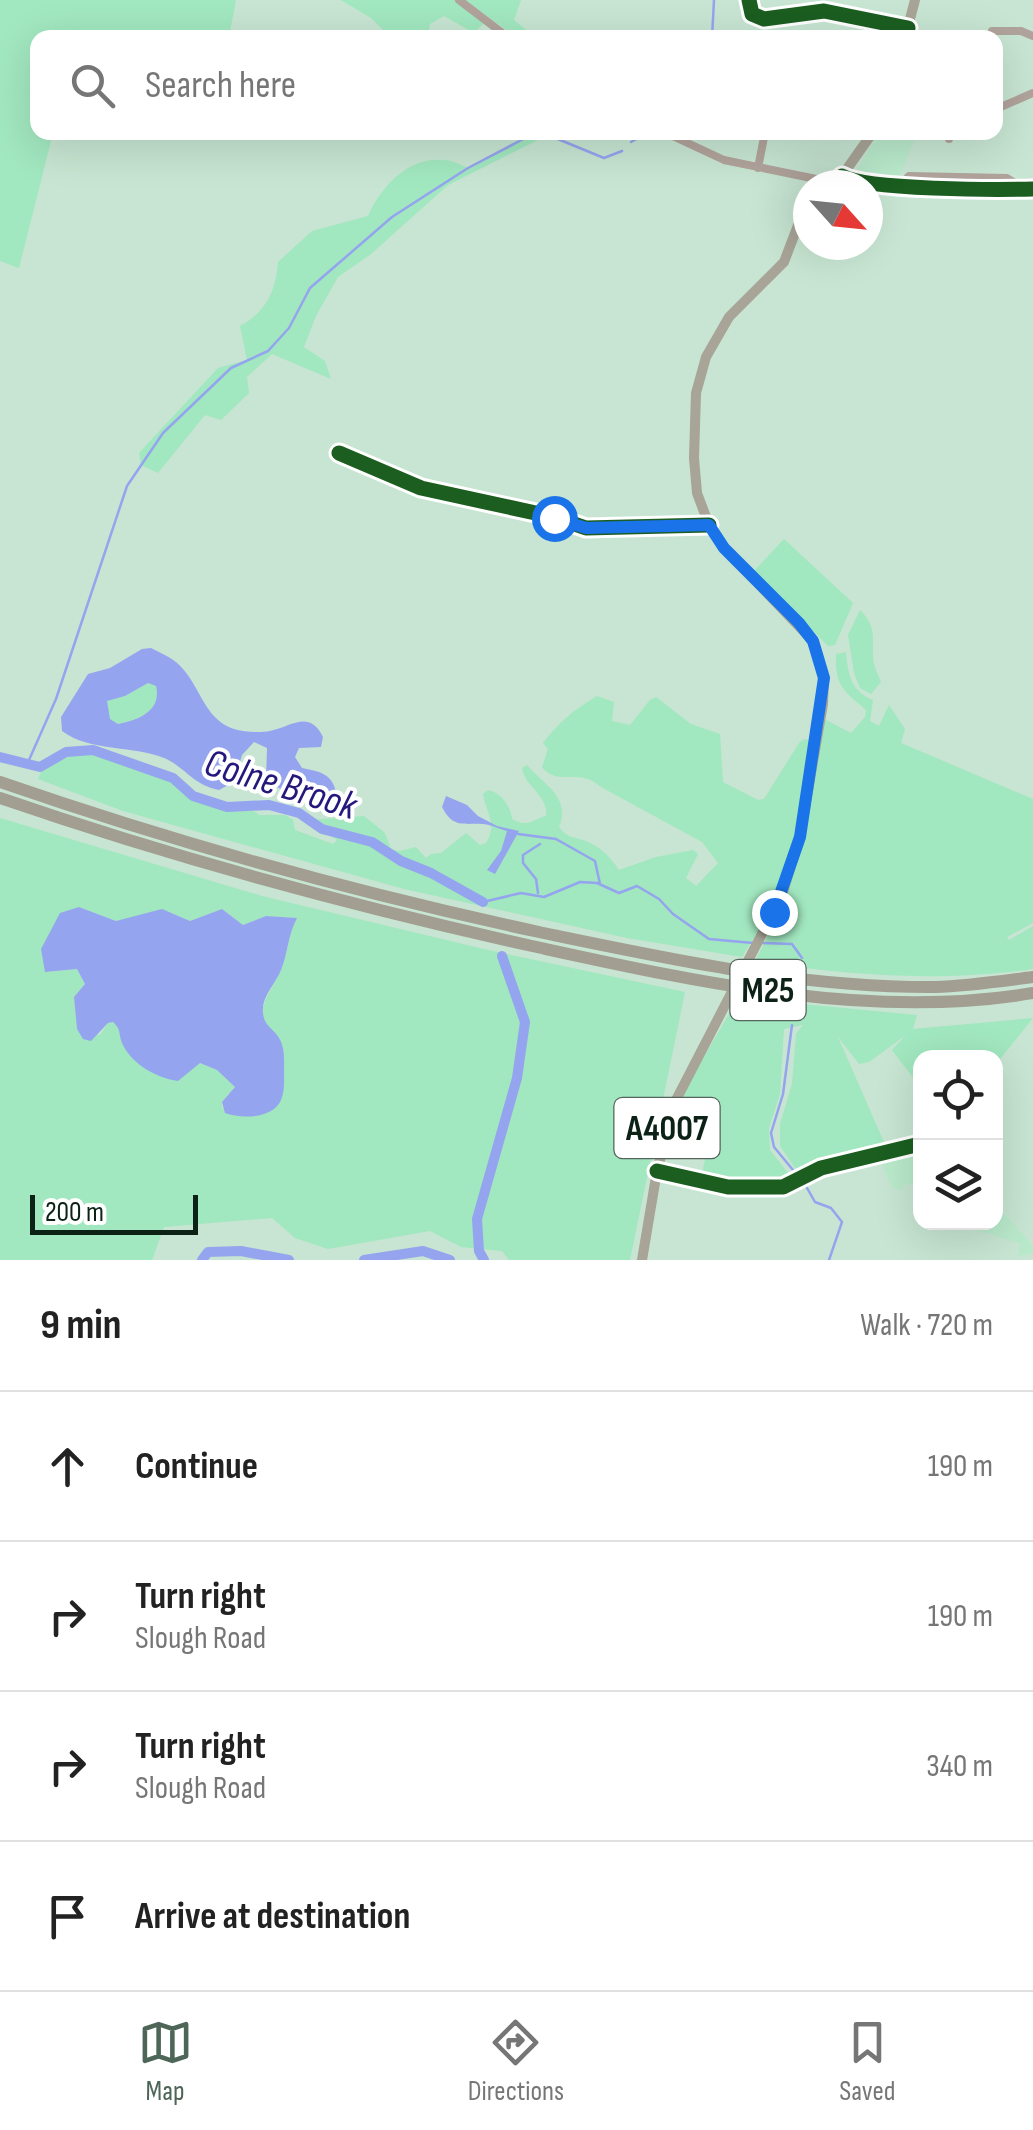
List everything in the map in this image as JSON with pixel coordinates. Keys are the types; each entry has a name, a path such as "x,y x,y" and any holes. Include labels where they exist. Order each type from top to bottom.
{"highway":[{"name":"M25","path":"0,782 239,857 483,920 798,979 940,987 1033,977"},
{"name":"M25","path":"0,798 236,872 506,940 688,978 860,1000 940,1002 1033,993"}],"main road":[{"path":"907,30 914,0"},
{"path":"846,170 867,140"},
{"name":"A4007","path":"642,1260 657,1171 676,1100 782,896 800,837 824,678 813,641 724,548 709,525 697,493 694,458 696,393 706,357 729,317 784,262 793,238"}],"street":[{"path":"459,0 498,30"},
{"path":"749,0 749,17 824,12 894,30"},
{"path":"1003,32 1033,36"},
{"path":"1003,107 1033,93"},
{"path":"679,140 706,154 793,176"},
{"path":"758,168 763,140"},
{"path":"883,184 1028,189"},
{"path":"339,454 421,488 586,528 709,525"},
{"path":"657,1171 728,1187 783,1187 821,1168 913,1146"}],"shaded area":[{"path":"0,0 236,0 230,30 30,30 30,140 51,140 19,268 0,261"},
{"path":"341,0 459,0 486,21 477,30 469,30 444,16 430,24 429,30 383,30"},
{"path":"465,0 521,0 514,20 526,30 506,30"},
{"path":"521,140 538,140 448,185 371,254 338,277 304,347 325,361 331,379 272,354 247,377 249,393 221,420 205,415 158,473 141,465 139,453 218,368 247,360 240,326 268,300 278,262 312,231 368,216 388,184 419,163 447,160 468,168"},
{"path":"875,140 914,140 898,179 883,178 883,170 857,170"},
{"path":"784,539 853,603 835,645 828,646 754,571"},
{"path":"860,610 871,627 873,660 881,682 871,694 860,688 854,673 848,635"},
{"path":"846,652 852,681 873,700 870,721 879,726 889,705 905,729 901,743 1033,799 1033,923 1007,937 1009,940 1033,926 1033,969 894,976 755,961 792,872 824,719 851,733 865,717 866,710 839,681 836,654"},
{"path":"148,683 156,686 157,695 147,713 117,724 110,719 106,701"},
{"path":"597,696 614,702 612,721 630,725 656,697 691,724 720,734 723,782 758,800 764,799 799,743 810,740 798,828 784,874 742,957 627,938 404,889 123,811 38,779 43,768 75,754 95,754 173,780 189,797 222,808 250,808 259,815 285,815 293,820 295,830 333,844 337,840 309,823 311,820 364,816 385,833 391,849 416,847 426,858 441,853 466,833 480,845 486,843 491,824 483,794 488,790 501,797 512,819 518,822 546,816 544,803 524,775 522,768 527,765 559,800 559,827 566,834 598,847 619,870 693,850 698,854 686,878 696,886 718,863 702,842 593,781 555,776 542,767 548,749 543,743 568,716"},
{"path":"0,818 262,896 685,992 630,1260 509,1260 502,1251 461,1247 430,1231 328,1249 295,1238 272,1218 164,1227 152,1260 0,1260","holes":["79,907 116,921 172,913 190,921 222,909 243,925 266,916 296,918 283,965 264,1005 264,1020 278,1036 222,1109 222,1102 235,1087 217,1070 123,1045 119,1027 113,1022 100,1035 77,1029 74,997 85,984 77,969 46,972"]},
{"path":"738,998 917,1015 913,1029 1033,1018 1003,1055 1003,1050 913,1050 913,1078 892,1050 906,1035 869,1062 859,1064 838,1037 887,1149 825,1162 799,1174 780,1146 780,1124 792,1084 796,1034 803,1025 784,1029 780,1094 769,1128 770,1150 792,1178 781,1182 747,1184 701,1178 709,1141 677,1136 685,1117 674,1122 689,1083"},
{"path":"913,1152 913,1185 905,1183 902,1190 892,1188 881,1161"},
{"path":"1003,1212 1033,1246 1033,1253 1018,1256 1020,1243 974,1230 1003,1230"}],"water":[{"path":"151,648 176,662 209,710 231,728 261,732 299,722 312,724 323,737 321,747 299,748 295,757 302,768 329,779 337,796 330,801 314,798 273,784 266,779 267,748 254,742 242,755 234,782 219,790 202,784 164,758 85,742 62,731 61,717 88,674 110,668 142,649","holes":["148,683 156,686 155,702 147,713 118,724 110,719 107,701"]},
{"path":"446,796 497,826 519,831 495,874 487,870 501,851 507,831 454,821 442,807"},
{"path":"79,907 116,921 162,909 190,921 222,909 243,925 266,916 297,918 281,970 263,1007 265,1021 283,1050 284,1089 277,1106 256,1116 225,1113 222,1102 235,1087 217,1070 200,1063 178,1081 154,1074 127,1052 113,1022 91,1041 83,1039 77,1029 74,997 85,984 77,969 45,972 41,949 60,913"}],"waterway":[{"path":"712,30 714,0"},
{"path":"23,765 29,760 56,699 127,486 163,433 231,368 268,351 289,328 310,288 392,217 468,168 521,140"},
{"path":"560,140 604,158 622,151"},
{"path":"631,142 635,140"},
{"name":"Colne Brook","path":"0,757 40,767 66,752 93,750 173,778 193,796 227,807 269,805 299,813 322,829 372,842 483,902"},
{"path":"518,834 556,839 595,861 600,884"},
{"path":"538,893 536,879 523,863 523,855 540,844"},
{"path":"483,902 521,893 544,897 580,882 597,883 619,893 637,886 709,939 753,943"},
{"path":"761,943 792,944 802,958"},
{"name":"Colne Brook","path":"484,1260 479,1251 477,1219 517,1078 525,1022 502,956"},
{"path":"792,1025 783,1094 771,1133 774,1147 798,1176"},
{"path":"803,1181 815,1202 831,1208 842,1222 829,1260"},
{"path":"202,1260 208,1252 241,1251 289,1260"},
{"path":"364,1260 423,1251 450,1260"}],"cycle path":[{"path":"749,0 752,14 764,19 824,11 908,28"},
{"path":"883,185 1033,189"},
{"path":"339,453 421,488 554,517 586,528 709,525"},
{"path":"657,1171 728,1187 783,1187 821,1168 913,1146"}],"route":[{"path":"554,518 586,528 607,529 709,525 724,548 813,641 824,678 822,704 800,837 774,912"}]}
